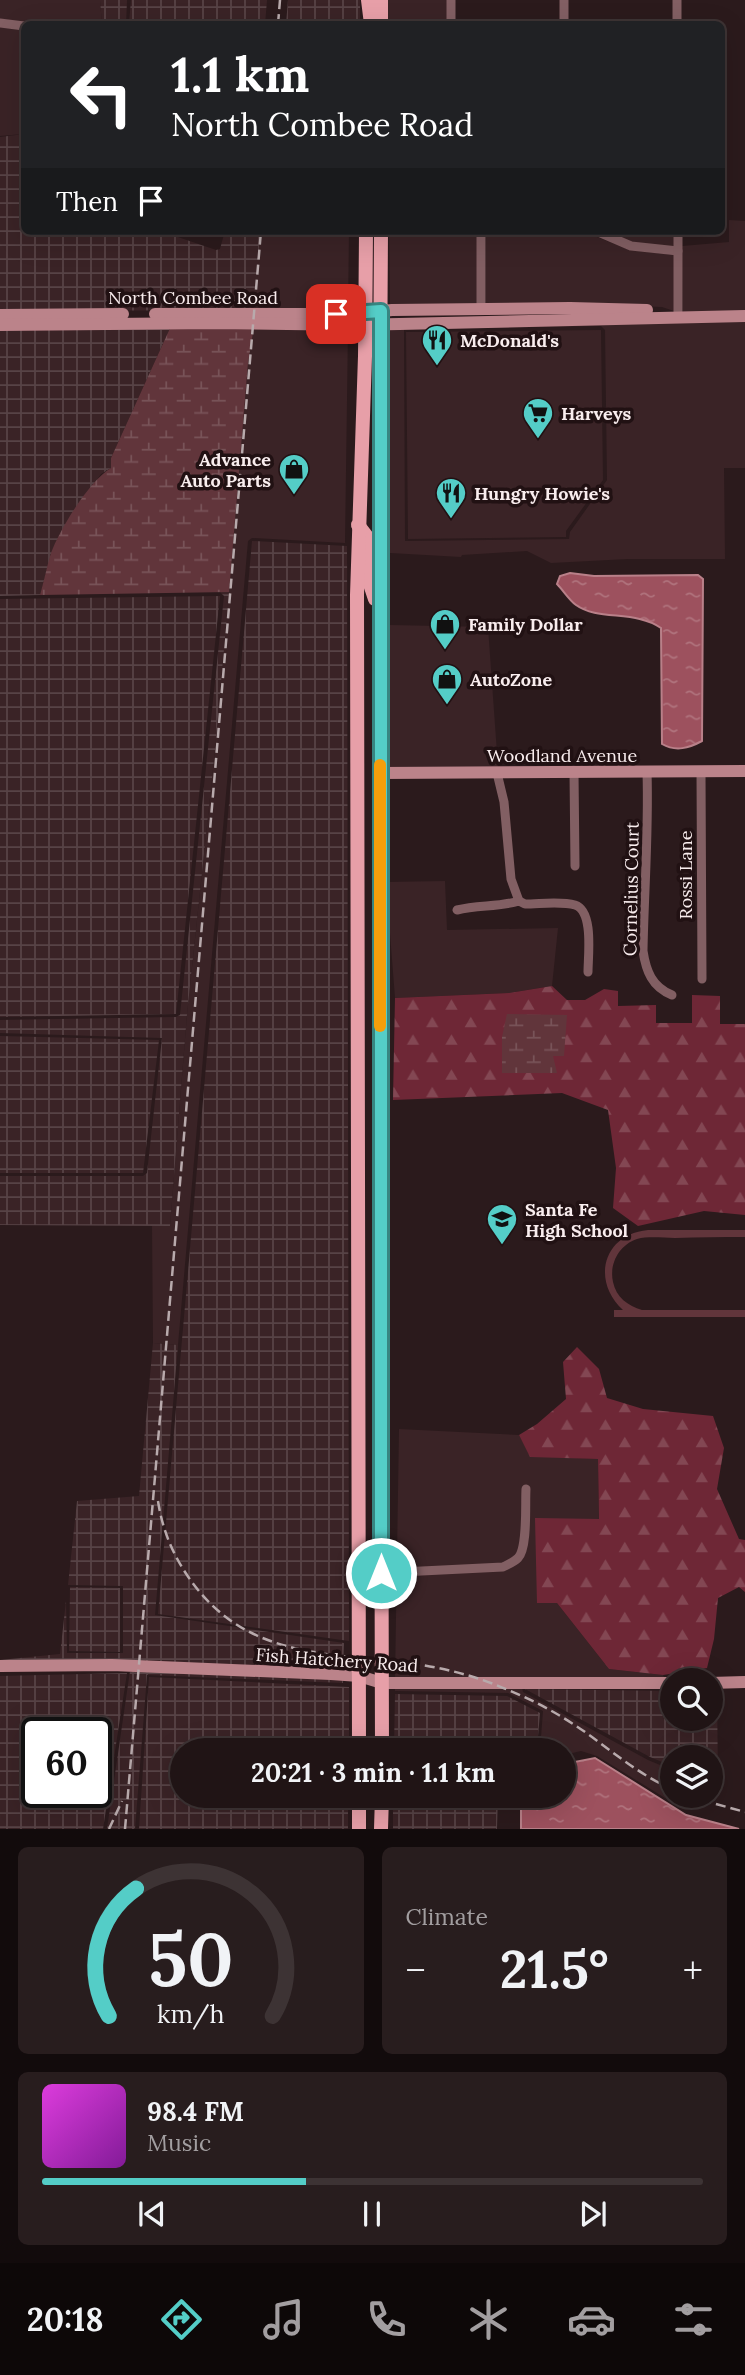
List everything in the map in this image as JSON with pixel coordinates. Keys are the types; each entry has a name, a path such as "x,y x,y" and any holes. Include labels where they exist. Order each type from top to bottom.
{"main road":[{"path":"367,0 369,21"},
{"path":"381,0 381,21"},
{"path":"359,1738 358,526 366,235"},
{"path":"381,235 382,1738"},
{"name":"North Combee Road","path":"0,325 365,319 481,309 646,310 678,317"},
{"name":"North Combee Road","path":"0,315 365,319"},
{"name":"North Combee Road","path":"381,317 745,316"},
{"path":"358,526 368,538 368,578 380,613"},
{"path":"358,692 368,746 380,773"},
{"name":"Woodland Avenue","path":"380,773 745,771"},
{"path":"358,833 368,785 380,773"},
{"path":"358,1142 374,1130 380,1110"},
{"path":"358,1142 380,1176"},
{"path":"358,1201 368,1184 380,1176"},
{"name":"Fish Hatchery Road","path":"0,1666 112,1665 359,1676 382,1683 660,1683"},
{"path":"723,1683 745,1682"},
{"path":"359,1808 359,1829"},
{"path":"381,1829 382,1808"}],"street":[{"path":"451,0 451,21"},
{"path":"564,0 564,21"},
{"path":"677,0 677,21"},
{"path":"0,23 21,26"},
{"path":"481,235 481,309"},
{"path":"605,235 631,246 678,251"},
{"path":"678,235 678,317"},
{"path":"574,772 575,866"},
{"name":"Cornelius Court","path":"647,772 643,951 646,969 654,983 672,995"},
{"name":"Rossi Lane","path":"701,772 702,979"},
{"path":"497,773 507,828 511,879 519,901"},
{"path":"457,910 475,905 510,904 519,901 526,904 575,905 582,909 587,923 588,972"},
{"path":"381,1573 503,1567 520,1555 526,1489"}],"shaded area":[{"path":"0,0 100,0 102,21 21,22 0,19"},
{"path":"100,0 127,0 126,21 102,21"},
{"path":"131,0 267,0 265,21 129,21"},
{"path":"288,0 360,0 360,21 286,21"},
{"path":"388,0 447,0 447,21 388,21"},
{"path":"0,27 21,30 21,134 0,136"},
{"path":"21,134 21,235 172,235 216,250 220,249 224,235 260,235 255,310 0,311 0,137"},
{"path":"729,220 745,221 745,312 683,313 682,246 729,242"},
{"path":"260,235 349,235 348,310 255,310"},
{"path":"389,235 477,235 477,306 390,306"},
{"path":"486,235 595,235 630,250 674,255 674,311 662,307 570,304 486,305"},
{"path":"614,235 674,235 674,248 632,242"},
{"path":"745,320 745,468 724,468 725,559 628,559 551,563 527,551 461,557 390,553 390,328","holes":["601,326 605,330 607,480 570,532 569,539 405,541 404,329"]},
{"path":"171,326 111,458 111,468 101,474 73,513 52,551 40,595 0,596 0,329"},
{"path":"254,327 348,329 345,543 252,538 248,541 178,1345 153,1343 152,1226 170,1226 187,1014 215,750 248,363"},
{"path":"601,330 603,480 566,531 566,537 408,539 406,332"},
{"path":"252,541 347,546 349,1641 158,1614"},
{"path":"220,592 229,592 187,1014 170,1226 0,1225 0,1176 143,1176 147,1173 162,1038 0,1033 0,1020 180,1015 224,596"},
{"path":"220,596 176,1014 0,1017 0,599"},
{"path":"390,625 488,627 498,767 386,769 390,738"},
{"path":"445,881 447,930 558,928 552,986 509,993 395,998 386,882"},
{"path":"0,1036 159,1040 143,1173 0,1173"},
{"path":"153,1343 178,1345 155,1615 344,1643 343,1671 0,1660 60,1654 66,1601 67,1653 123,1653 123,1586 68,1585 77,1501 139,1496"},
{"path":"399,1429 519,1435 530,1456 598,1459 599,1520 537,1603 557,1603 609,1669 660,1675 660,1679 395,1679"},
{"path":"70,1587 120,1588 120,1652 69,1651"},
{"path":"130,1671 343,1679 343,1683 147,1675 135,1829 107,1829"},
{"path":"127,1673 112,1770 112,1717 21,1717 21,1808 106,1808 103,1829 0,1829 0,1676"},
{"path":"149,1677 349,1687 349,1738 170,1738 170,1808 348,1808 348,1829 139,1829"},
{"path":"395,1686 522,1687 523,1692 660,1765 660,1795 597,1756 576,1752 576,1738 541,1738 543,1711 508,1693 395,1691"},
{"path":"525,1689 660,1691 660,1731 717,1731 718,1745 660,1745 660,1761"},
{"path":"395,1694 507,1696 540,1713 538,1738 394,1738"},
{"path":"393,1808 498,1808 497,1829 393,1829"}],"green space":[{"path":"171,326 254,327 248,363 229,592 40,595 55,543 85,494 102,474 111,468 111,458"},
{"path":"552,986 567,1000 585,1000 604,989 618,991 618,1006 656,1005 656,1023 692,1023 692,995 720,996 720,1024 745,1024 745,1215 704,1211 638,1226 613,1208 616,1168 608,1110 562,1093 393,1100 395,998 509,993"},
{"path":"507,1014 567,1015 564,1056 553,1056 557,1073 502,1073 502,1037"},
{"path":"648,1230 745,1230 745,1237 651,1237 631,1242 620,1250 612,1275 617,1292 623,1300 642,1310 745,1310 745,1317 614,1317 614,1310 623,1310 607,1286 607,1261 612,1249 621,1240 633,1233"},
{"path":"577,1347 599,1369 607,1398 643,1409 713,1416 724,1448 717,1489 739,1539 745,1540 745,1592 739,1587 718,1598 714,1639 707,1668 660,1668 660,1675 609,1669 557,1603 537,1603 535,1518 599,1519 598,1459 530,1457 519,1435 537,1424 566,1399 563,1362"}],"water":[{"path":"570,573 594,576 698,575 703,579 702,741 682,748 662,744 661,628 640,619 595,613 576,605 557,584 560,576"},
{"path":"595,1758 660,1799 660,1808 675,1808 686,1815 739,1829 521,1829 521,1808 576,1808 576,1762"}],"railway":[{"path":"278,21 280,0"},
{"path":"125,1829 261,235"},
{"path":"158,1501 165,1530 182,1567 210,1603 234,1623 261,1637 290,1647 428,1666 497,1685 562,1717 660,1783"},
{"path":"109,1829 122,1801"},
{"path":"723,1806 745,1812"}],"slow traffic":[{"path":"380,765 380,1026"}],"place":[{"name":"McDonald's","path":"437,367"},
{"name":"Harveys","path":"538,440"},
{"name":"Advance Auto Parts","path":"294,496"},
{"name":"Hungry Howie's","path":"451,520"},
{"name":"Family Dollar","path":"445,651"},
{"name":"AutoZone","path":"447,706"},
{"name":"Santa Fe High School","path":"502,1246"}],"route":[{"path":"336,314 381,311 381,1573"}]}
